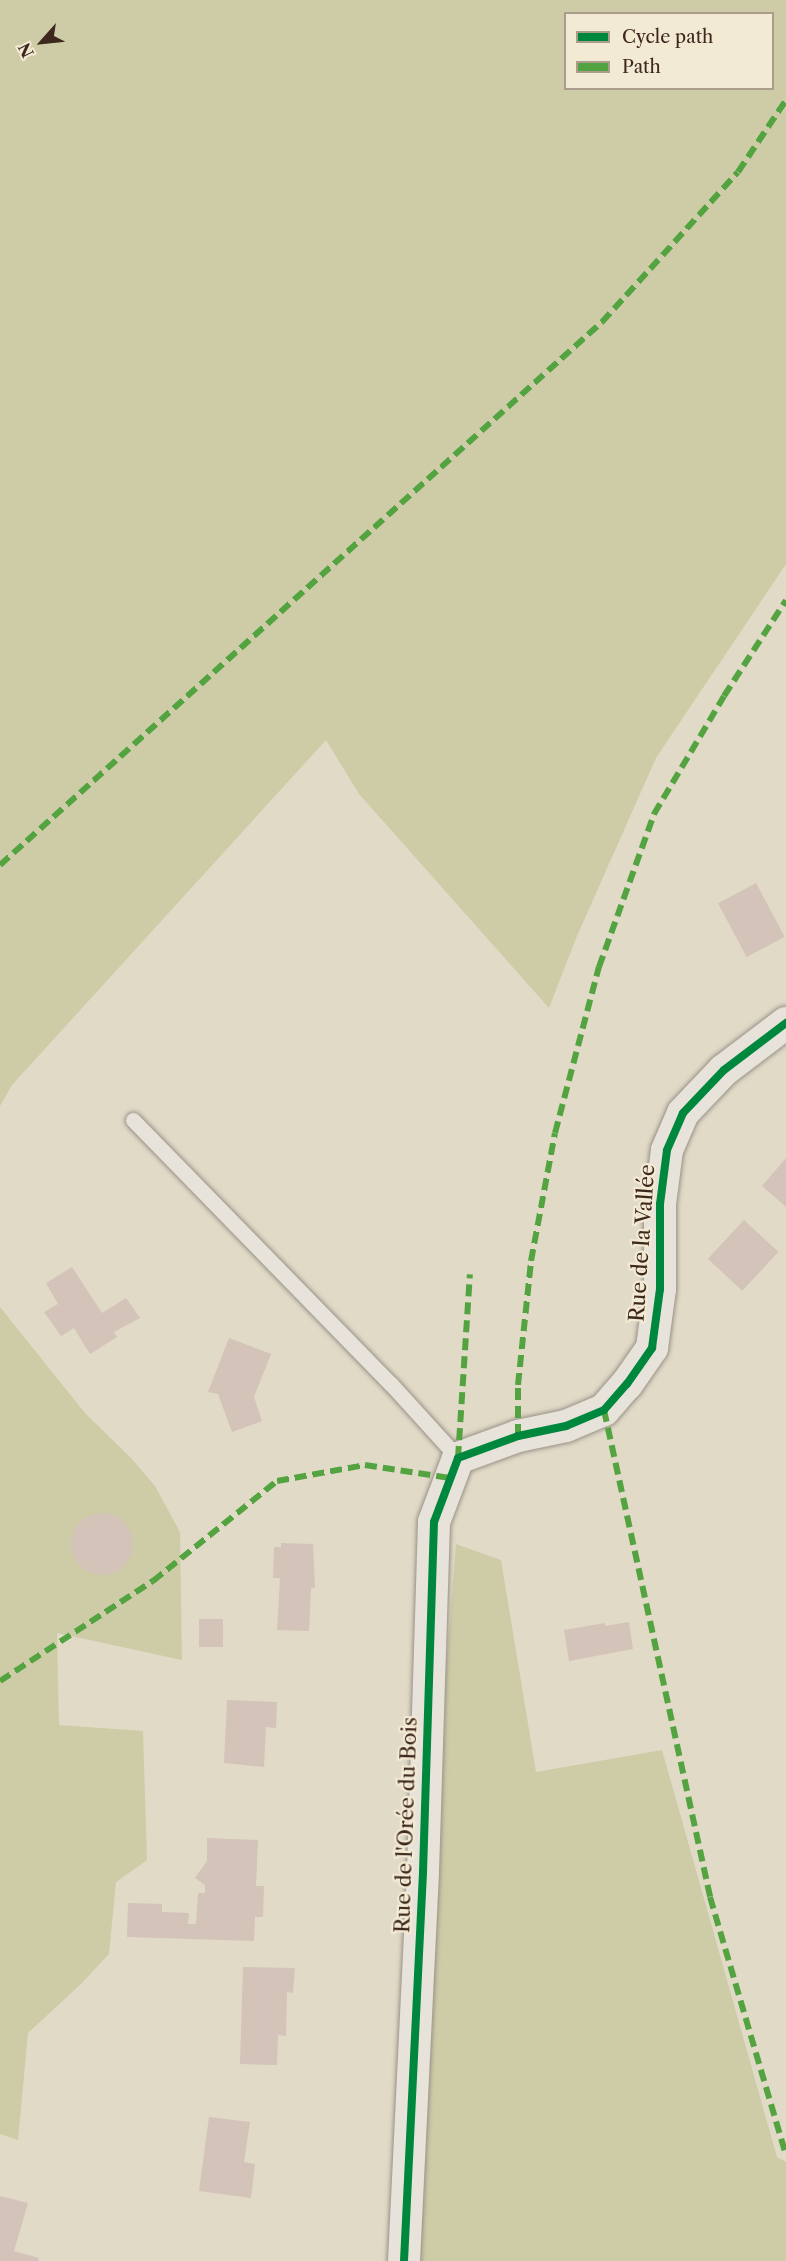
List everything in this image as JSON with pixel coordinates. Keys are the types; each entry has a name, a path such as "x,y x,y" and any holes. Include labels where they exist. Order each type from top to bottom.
{"street":[{"name":"Rue de la Vallée","path":"458,1458 518,1436 566,1426 604,1410 652,1348 660,1289 660,1204 667,1150 683,1113 724,1070 786,1023"},
{"name":"Rue de l'Orée du Bois","path":"404,2261 423,1872 434,1522 458,1458"}],"lane":[{"path":"133,1120 391,1384 458,1458"}],"green space":[{"path":"0,0 786,0 786,564 656,758 577,936 549,1008 359,794 326,740 12,1085 0,1106"},
{"path":"0,1307 85,1413 132,1459 155,1486 180,1532 182,1660 57,1633 59,1725 143,1731 147,1860 116,1882 109,1954 81,1984 28,2033 18,2140 0,2134"},
{"path":"456,1544 501,1560 536,1772 662,1750 777,2157 786,2162 786,2261 416,2261 440,1745"}],"building":[{"path":"756,883 785,937 747,957 718,903"},
{"path":"786,1158 786,1207 762,1186"},
{"path":"744,1220 778,1252 742,1291 708,1259"},
{"path":"72,1267 102,1313 126,1298 140,1318 114,1332 117,1337 90,1354 74,1328 61,1336 44,1312 58,1304 46,1283"},
{"path":"229,1338 271,1354 254,1397 262,1421 232,1432 218,1394 208,1392"},
{"path":"96,1513 108,1513 124,1522 131,1532 133,1544 131,1556 124,1566 108,1575 96,1575 85,1570 76,1561 71,1550 71,1538 76,1527 85,1518"},
{"path":"281,1543 313,1544 315,1588 311,1588 309,1631 277,1630 280,1578 273,1578 274,1547 281,1547"},
{"path":"199,1619 223,1619 223,1647 199,1647"},
{"path":"629,1622 633,1649 569,1661 564,1630 605,1623 605,1626"},
{"path":"227,1700 277,1702 276,1728 266,1727 264,1767 224,1763"},
{"path":"207,1838 258,1840 256,1886 264,1886 263,1917 255,1917 254,1941 127,1937 128,1903 162,1904 162,1912 189,1913 188,1924 196,1924 198,1893 205,1893 205,1885 195,1878 207,1861"},
{"path":"243,1967 295,1968 293,1993 287,1992 286,2036 278,2035 277,2065 240,2064"},
{"path":"209,2117 250,2122 244,2162 255,2164 251,2198 199,2191"},
{"path":"0,2196 28,2203 14,2251 39,2258 38,2261 0,2261"}],"marked path":[{"path":"0,865 602,322 738,172 786,100"},
{"path":"518,1436 518,1385 531,1261 555,1133 599,967 654,814 724,696 786,600"},
{"path":"458,1458 470,1274"},
{"path":"604,1410 710,1897 786,2156"},
{"path":"0,1681 153,1581 277,1481 365,1465 450,1478"}],"cycle path":[{"path":"404,2261 423,1872 434,1522 458,1458 518,1436 566,1426 604,1410 627,1384 652,1348 660,1289 660,1204 667,1150 683,1113 724,1070 786,1023"}]}
